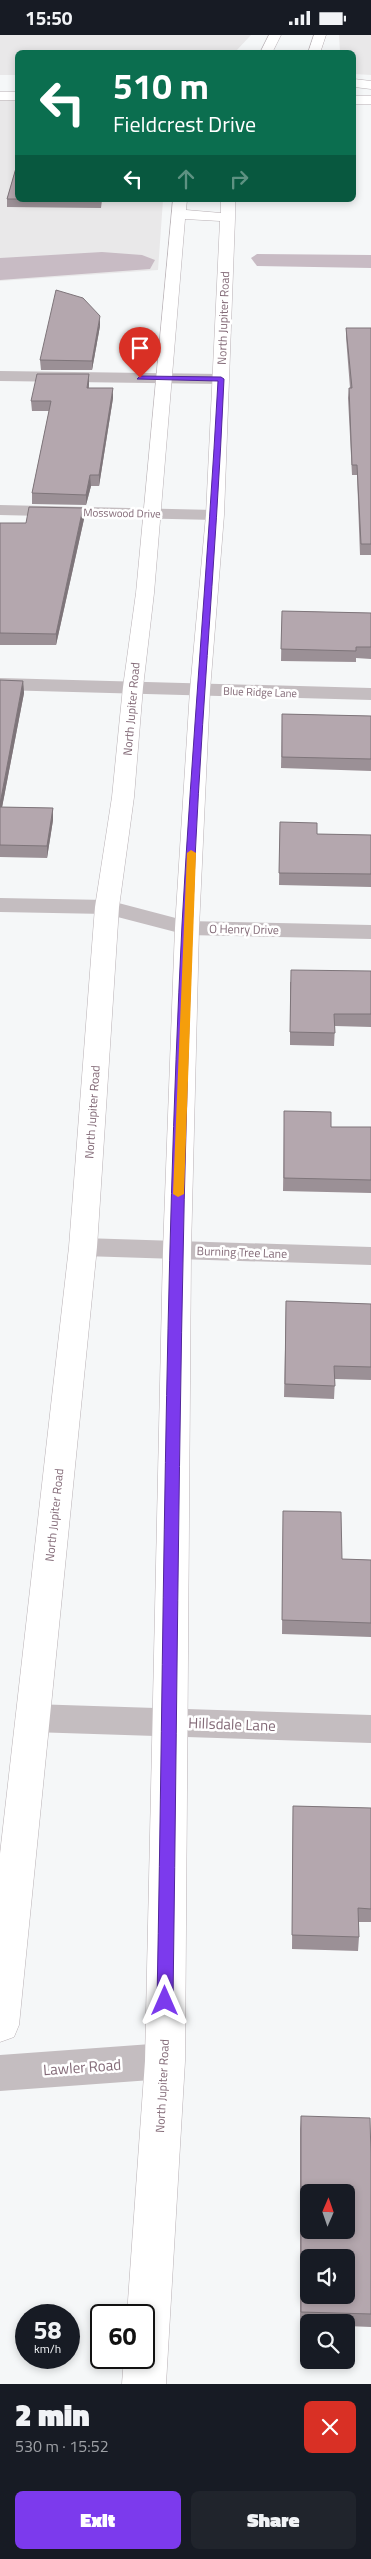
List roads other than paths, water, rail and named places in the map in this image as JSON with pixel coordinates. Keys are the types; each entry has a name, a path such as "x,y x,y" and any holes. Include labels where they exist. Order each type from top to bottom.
{"main road":[{"path":"268,50 275,35"},
{"path":"315,50 320,35"},
{"path":"356,85 371,86"},
{"path":"0,96 15,96"},
{"path":"356,100 371,100"},
{"name":"North Jupiter Road","path":"144,2384 165,2061 168,1721 177,1250 187,928 200,690 214,515 228,202"},
{"path":"180,207 228,218"},
{"name":"North Jupiter Road","path":"0,2025 83,1247 107,907 124,797 132,687 152,513 180,207"}],"street":[{"path":"0,376 221,379"},
{"name":"Mosswood Drive","path":"0,509 214,515"},
{"name":"Blue Ridge Lane","path":"0,684 371,694"},
{"name":"O Henry Drive","path":"0,905 107,907 187,928 371,932"},
{"name":"Burning Tree Lane","path":"83,1247 371,1256"},
{"name":"Hillsdale Lane","path":"32,1717 371,1729"},
{"name":"Lawler Road","path":"0,2073 165,2061"}]}
